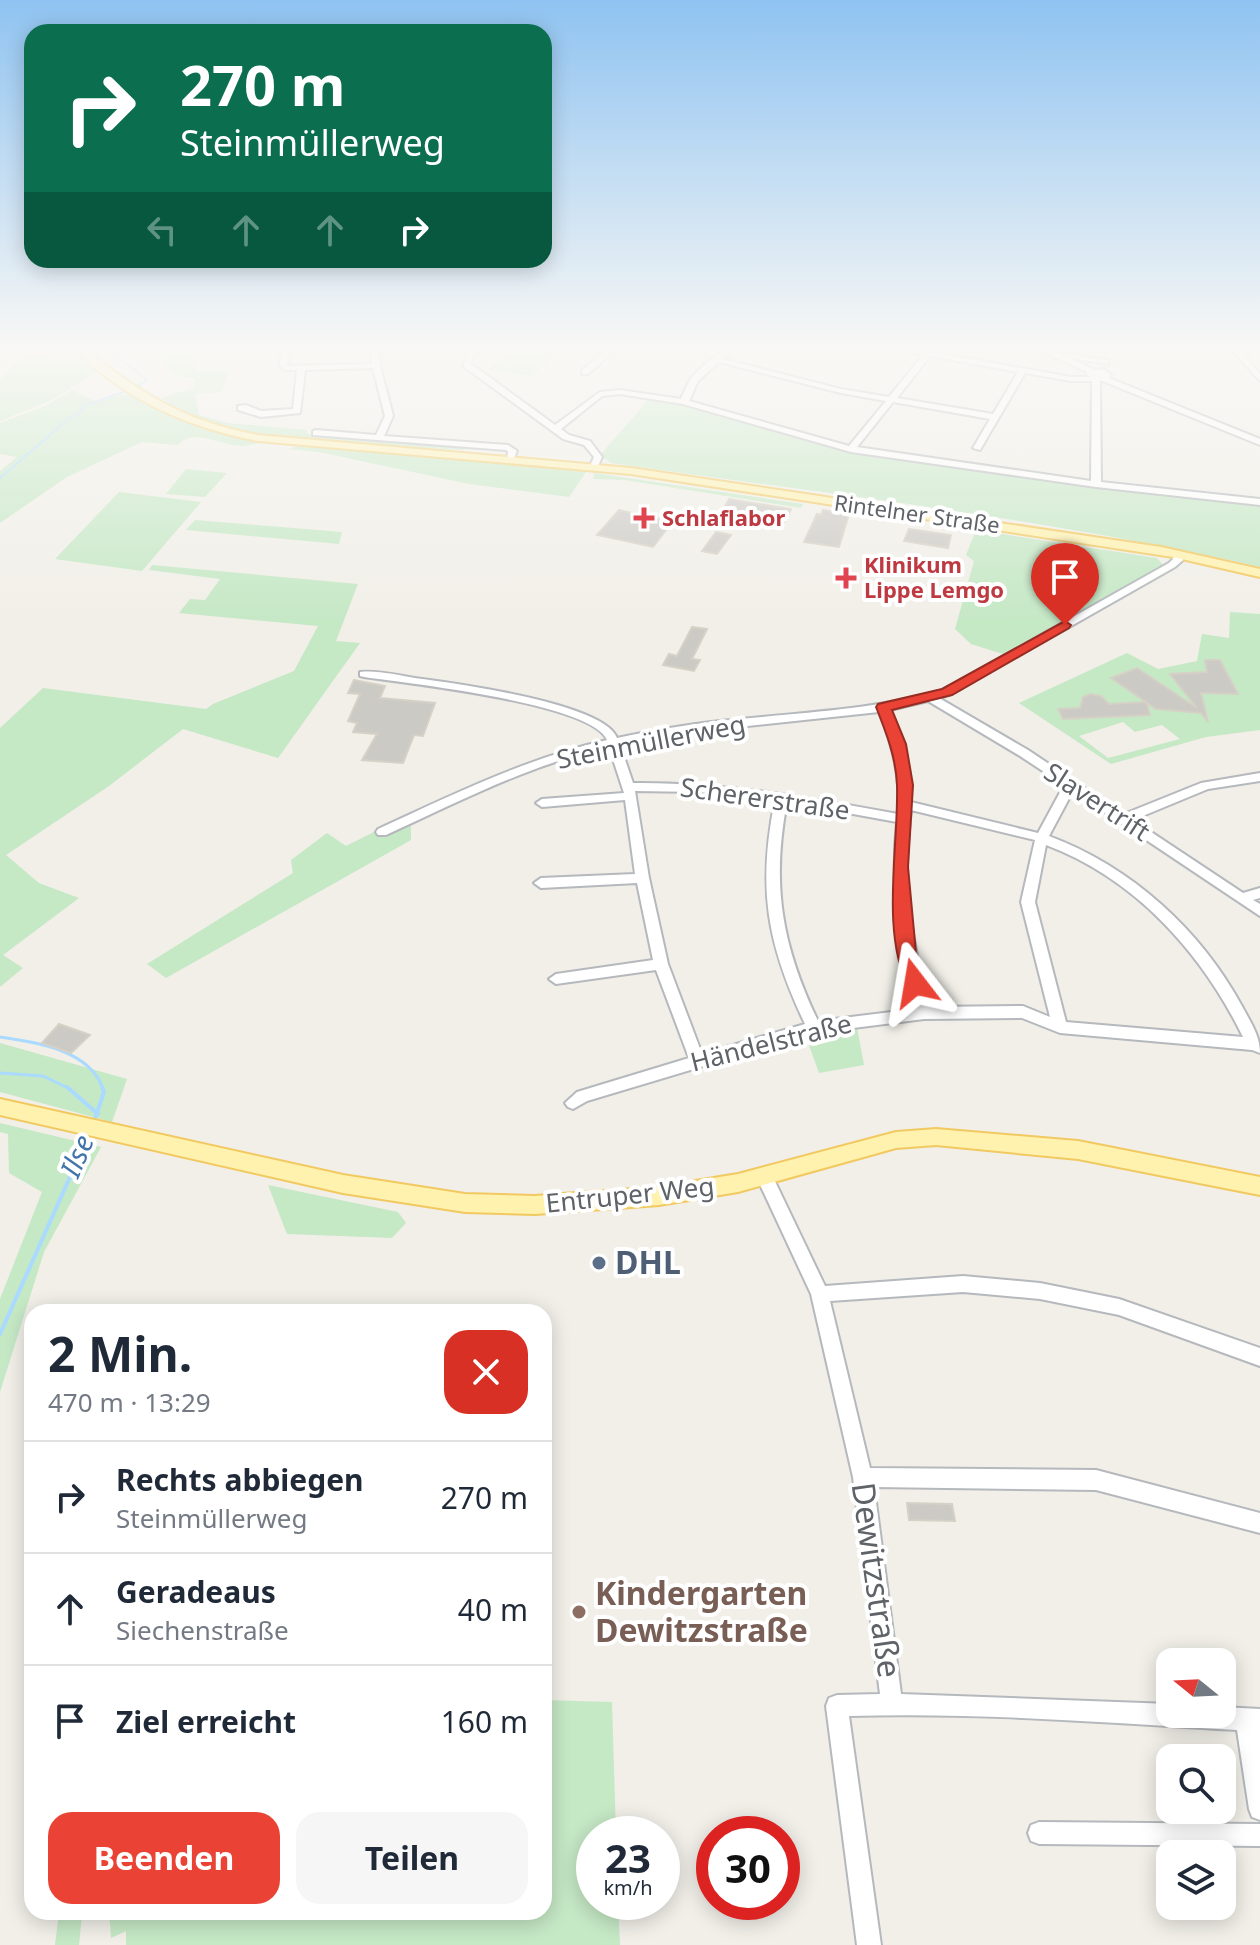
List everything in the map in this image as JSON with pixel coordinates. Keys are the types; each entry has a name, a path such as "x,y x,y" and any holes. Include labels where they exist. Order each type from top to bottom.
{"main road":[{"name":"Rintelner Straße","path":"295,441 594,466 1174,554 1260,573"},
{"name":"Entruper Weg","path":"0,1107 343,1184 465,1203 608,1202 764,1176 896,1140 966,1137 1108,1155 1260,1186"}],"street":[{"path":"431,441 508,448 513,451 513,458"},
{"path":"579,441 593,448 598,457 594,466"},
{"path":"822,441 851,449 1096,484 1260,502"},
{"path":"851,449 858,441"},
{"path":"977,448 981,441"},
{"path":"1096,484 1097,441"},
{"name":"Steinmüllerweg","path":"382,832 571,753 703,727 883,707 931,698 947,692 1172,565 1178,560 1174,554"},
{"path":"364,674 487,693 579,716 603,726 610,733 630,792 642,878 661,964 697,1060"},
{"name":"Slavertrift","path":"931,698 1124,819 1260,911"},
{"path":"883,707 898,744 904,812 903,918 907,953 924,1013"},
{"path":"1124,819 1205,786 1260,777"},
{"path":"1060,1027 1028,902 1041,840 1070,785"},
{"name":"Schererstraße","path":"542,803 692,787 904,812 1041,840 1089,858 1162,911 1221,982 1257,1045"},
{"path":"782,797 772,838 772,903 787,968 814,1027"},
{"path":"541,883 642,878"},
{"path":"1244,898 1260,893"},
{"path":"556,979 661,964"},
{"name":"Händelstraße","path":"573,1103 582,1096 814,1027 924,1013 1023,1012 1060,1027 1257,1045"},
{"name":"Dewitzstraße","path":"764,1176 820,1294 863,1477 892,1704 837,1706 869,1945"},
{"path":"820,1294 963,1284 1040,1291 1119,1307 1260,1357"},
{"path":"863,1477 1096,1480 1260,1523"},
{"path":"892,1704 1253,1719 1260,1809"},
{"path":"1039,1833 1260,1835"}],"green space":[{"path":"0,441 183,441 178,445 142,442 67,477 0,523 0,471 17,457 0,454"},
{"path":"216,441 269,441 242,446"},
{"path":"314,441 390,441 466,447 464,450"},
{"path":"612,441 804,441 856,453 956,468 1260,504 1260,567 1018,521 611,463 600,455"},
{"path":"302,444 588,469 569,497 469,484 319,452 289,449"},
{"path":"186,469 227,473 205,497 166,494"},
{"path":"594,473 803,504 801,508 625,480 593,479"},
{"path":"119,492 201,502 142,571 55,559"},
{"path":"195,520 342,532 339,544 186,530"},
{"path":"976,530 1157,558 1164,566 1003,654 971,644 955,629 974,561 966,555"},
{"path":"152,565 358,584 336,641 360,643 278,758 183,729 109,786 6,855 39,883 79,898 3,955 23,968 0,987 0,728 43,688 206,709 294,671 318,626 179,613 190,599 205,600 220,579 149,570"},
{"path":"1230,612 1260,614 1260,730 1206,737 1111,764 1019,703 1127,653 1158,669 1197,661 1202,634 1229,638","holes":["1123,722 1135,732 1162,725 1180,739 1108,758 1079,736"]},
{"path":"411,823 411,840 166,978 147,964 293,873 291,860 327,833 346,846 378,830 387,835"},
{"path":"857,1027 864,1065 819,1073 806,1037"},
{"path":"0,1043 127,1079 112,1122 0,1092"},
{"path":"0,1123 101,1147 44,1252 28,1304 24,1304 24,1316 0,1392 0,1299 42,1192 9,1173 8,1134 0,1132"},
{"path":"268,1185 398,1212 406,1223 392,1238 287,1234"},
{"path":"552,1700 612,1702 615,1816 576,1816 576,1920 619,1920 620,1945 126,1945 126,1931 111,1938 109,1920 552,1920"},
{"path":"58,1920 82,1920 79,1945 55,1945"}],"building":[{"path":"729,499 791,509 783,525 720,515"},
{"path":"619,510 673,521 653,547 597,535"},
{"path":"823,510 849,514 839,547 804,542 817,514 821,515"},
{"path":"909,529 951,535 948,548 904,541"},
{"path":"716,532 731,535 717,554 702,551"},
{"path":"692,627 707,629 692,659 700,660 694,671 663,665 669,654 677,656"},
{"path":"1205,660 1220,660 1238,694 1201,693 1208,722 1201,713 1156,709 1147,703 1150,715 1063,719 1058,709 1080,708 1083,697 1090,694 1101,696 1109,704 1146,702 1111,678 1137,668 1197,708 1170,674 1207,672"},
{"path":"354,680 385,686 380,698 435,703 423,736 414,735 403,763 362,760 377,734 353,732 357,723 348,721 360,694 348,693"},
{"path":"59,1024 90,1035 71,1053 42,1043"},
{"path":"907,1503 952,1504 955,1521 909,1520"}],"waterway":[{"path":"0,478 43,441"},
{"name":"Ilse","path":"0,1037 60,1050 86,1065 102,1088"},
{"path":"0,1073 43,1076 68,1088"},
{"path":"68,1088 97,1113"},
{"name":"Ilse","path":"97,1113 104,1092 102,1088"},
{"name":"Ilse","path":"94,1122 97,1113"},
{"name":"Ilse","path":"0,1334 90,1132"}],"place":[{"name":"Schlaflabor","path":"644,518"},
{"name":"Klinikum Lippe Lemgo","path":"846,578"},
{"name":"DHL","path":"599,1263"},
{"name":"Kindergarten Dewitzstraße","path":"579,1612"}],"route":[{"path":"915,983 907,953 900,867 905,785 898,744 883,707 947,692 1065,625"}]}
